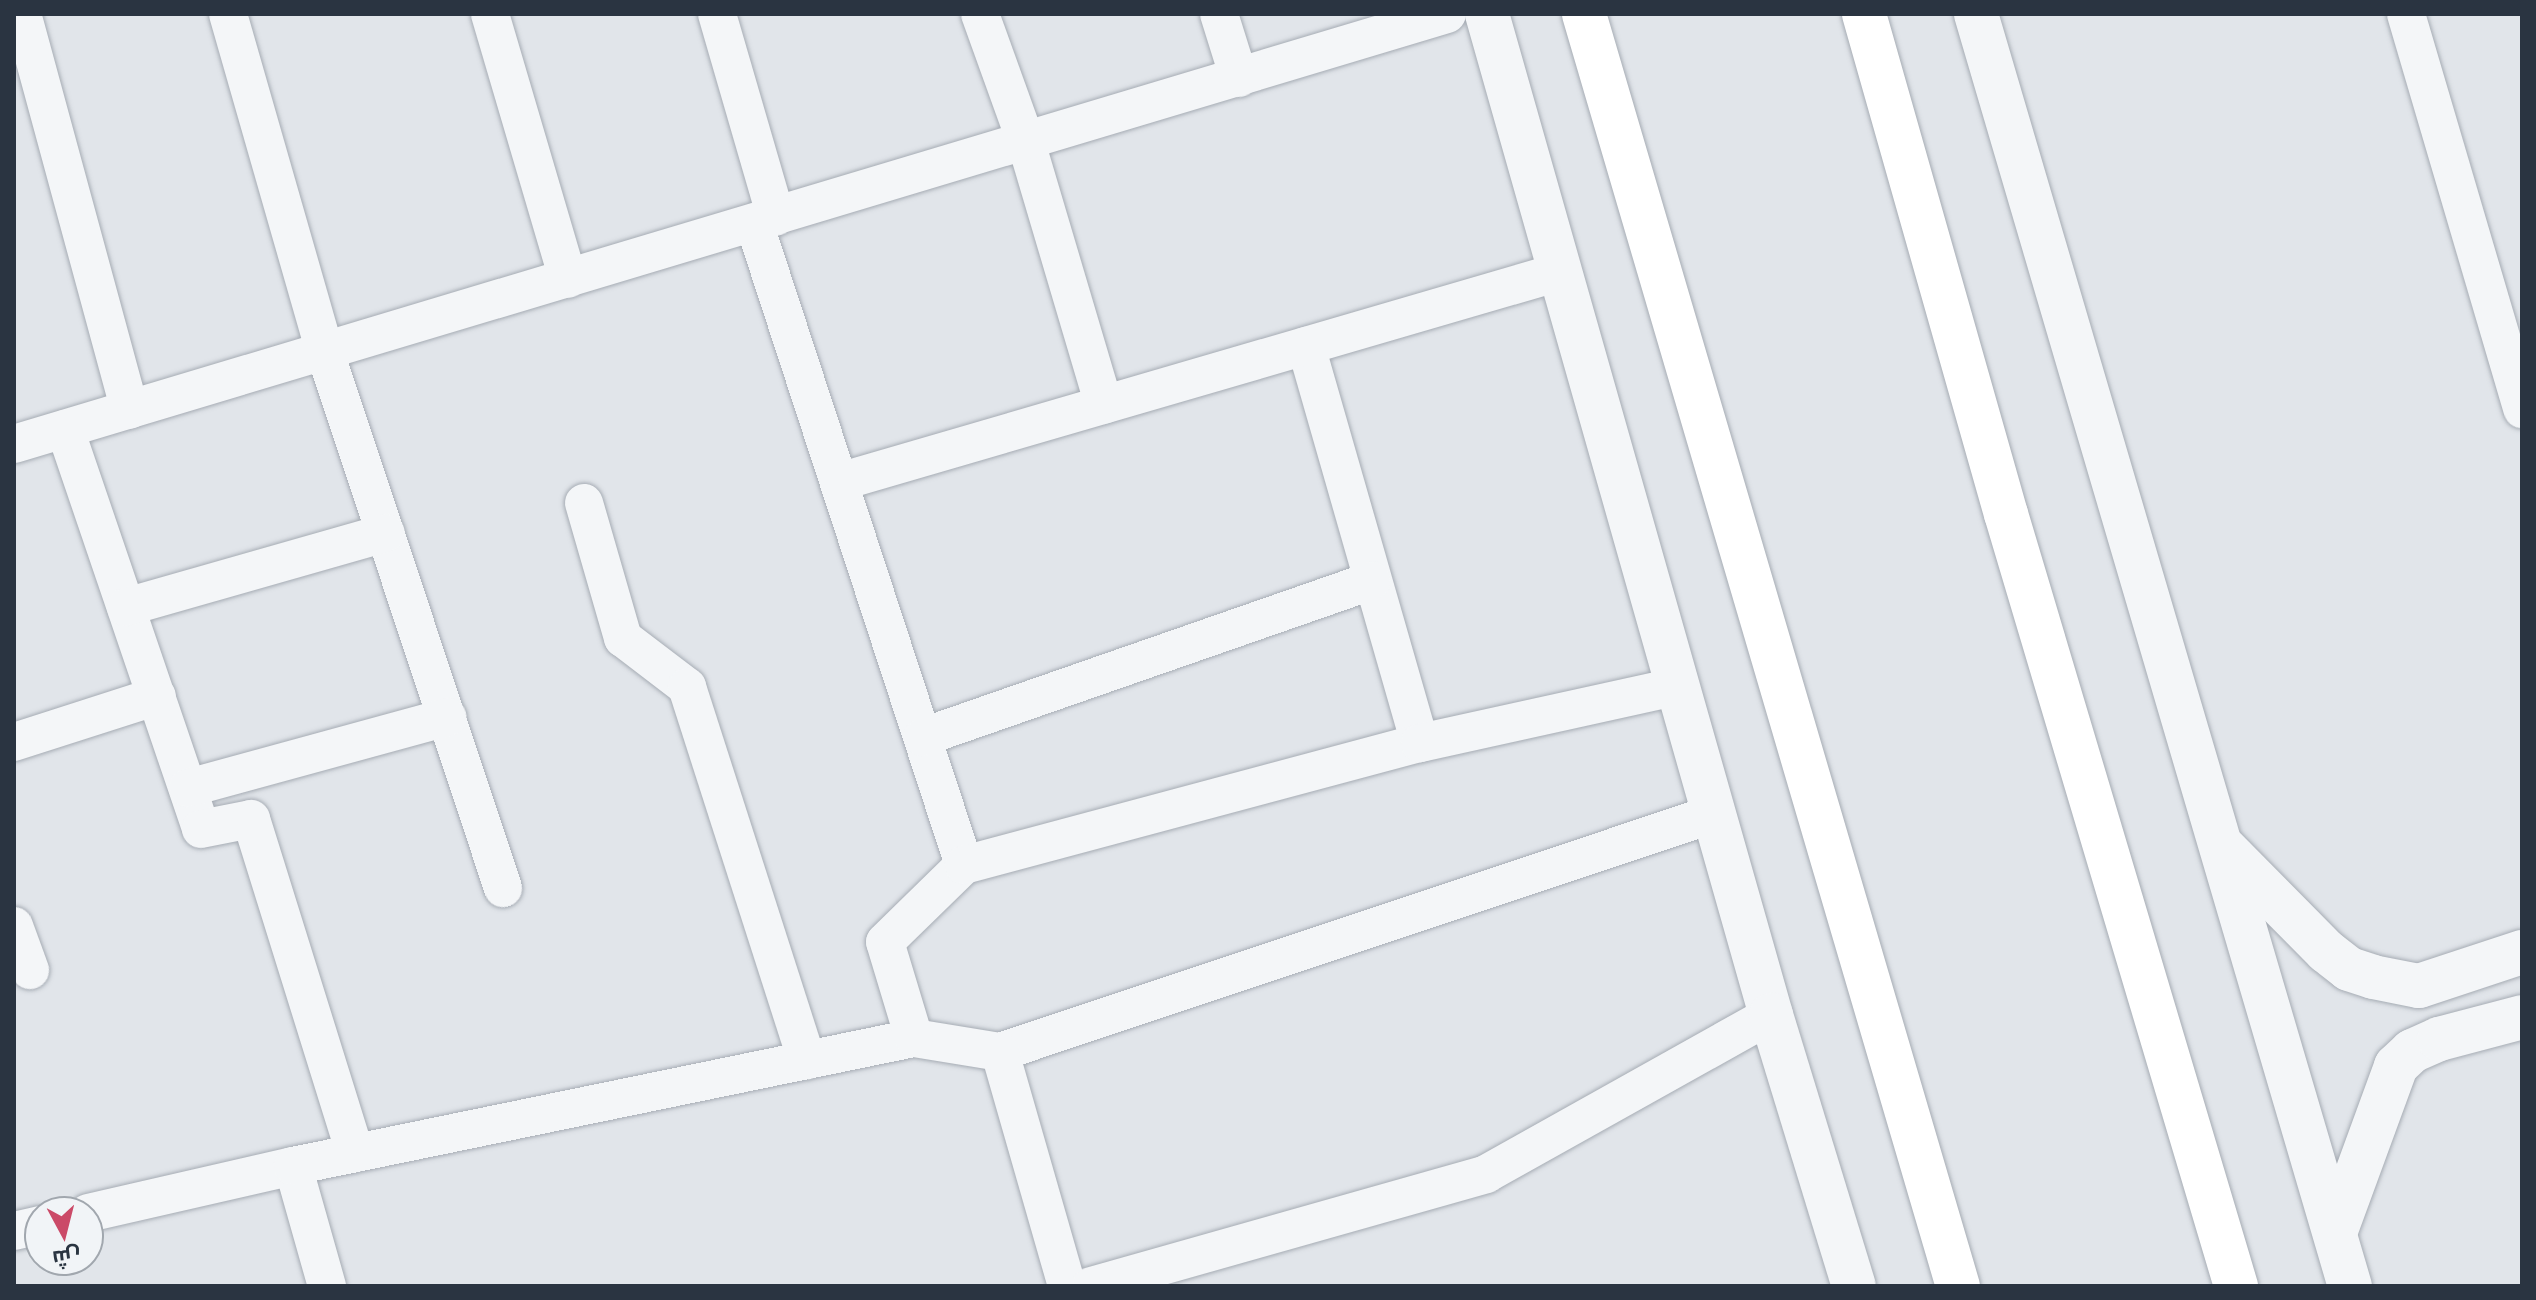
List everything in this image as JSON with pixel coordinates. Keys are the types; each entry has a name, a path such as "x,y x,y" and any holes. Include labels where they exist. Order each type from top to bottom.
{"main road":[{"path":"1584,14 1958,1286"},
{"path":"1864,14 2010,529 2236,1286"}],"street":[{"path":"228,14 325,352 503,888"},
{"path":"490,14 568,279"},
{"path":"717,14 765,220 839,482 964,865"},
{"path":"980,14 1026,142 1104,405"},
{"path":"1219,14 1239,78"},
{"path":"14,444 1447,14"},
{"path":"1487,14 1771,1015 1854,1286"},
{"path":"1976,14 2350,1286"},
{"path":"2406,14 2522,409"},
{"path":"14,16 23,17 130,410"},
{"path":"839,482 1559,272"},
{"path":"1306,346 1420,743"},
{"path":"65,429 201,829 251,819 355,1153"},
{"path":"584,503 623,638 687,687 807,1060"},
{"path":"126,607 386,533"},
{"path":"923,737 1372,581"},
{"path":"914,1038 885,942 964,865 1420,743 1680,686"},
{"path":"14,742 157,696"},
{"path":"188,788 447,717"},
{"path":"104,1209 293,1166 914,1038 1000,1052 1716,813"},
{"path":"2220,845 2349,969 2419,986 2522,952"},
{"path":"14,926 30,970"},
{"path":"1091,1286 1486,1174 1771,1015"},
{"path":"2335,1233 2396,1066 2412,1051 2439,1039 2522,1017"},
{"path":"1000,1052 1067,1286"},
{"path":"293,1166 327,1286"}]}
